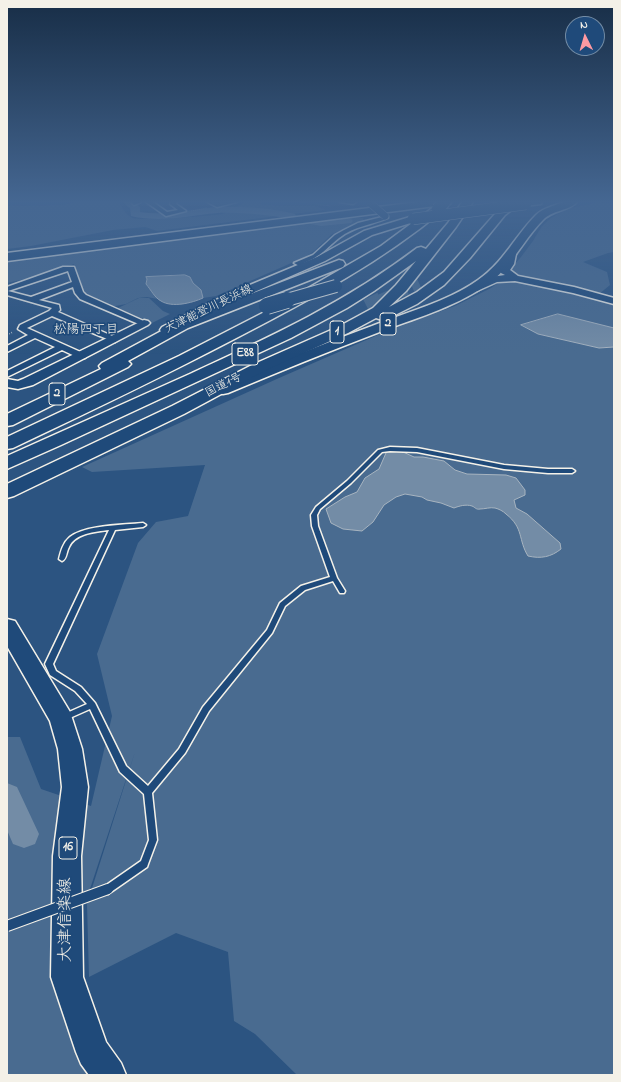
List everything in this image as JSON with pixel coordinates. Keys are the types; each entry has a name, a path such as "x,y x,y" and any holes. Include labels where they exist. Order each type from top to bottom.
{"highway":[{"path":"7,257 46,252"},
{"path":"107,366 189,323 367,252"},
{"name":"E88","path":"7,444 234,335 378,252"},
{"name":"E88","path":"7,454 282,327 360,284 406,252"},
{"name":"E88","path":"7,463 220,366 331,310 370,287 419,252"},
{"name":"国道1号","path":"7,492 178,410 282,357 356,323 386,305 429,252"},
{"path":"423,280 442,267 455,252"},
{"path":"282,357 379,318 420,296 456,267 469,252"},
{"path":"7,421 193,329 222,319 336,286 361,276 384,263"},
{"name":"E88","path":"7,469 238,367 367,307"}],"main road":[{"name":"大津能登川長浜線","path":"7,421 107,366 160,333 209,308 306,266 333,252"},
{"name":"2","path":"178,410 309,354 444,303 468,291 495,272 511,254"},
{"name":"大津信楽線","path":"7,627 62,719 70,749 75,787 67,856 67,977 93,1052 109,1075"}],"street":[{"path":"306,266 298,263 319,252"},
{"path":"511,254 511,260 504,269 516,278"},
{"path":"7,289 66,269 71,269 79,293 87,300 144,323"},
{"path":"468,291 495,279 516,278 614,301"},
{"path":"31,300 76,283"},
{"path":"7,293 56,307 56,310 52,313 23,327 22,329 82,356"},
{"path":"52,313 115,339"},
{"path":"7,383 18,385 28,382 82,356 144,323"},
{"path":"7,349 34,335"},
{"path":"7,374 62,347"}],"lane":[{"path":"342,591 334,578 315,526 314,515 318,508 349,482 380,451 390,449 417,450 504,467 548,471 572,471"},
{"path":"62,559 67,544 76,536 90,530 143,525"},
{"path":"7,926 108,889 144,864 154,840 148,792 123,769 92,705 78,689 53,673 49,664 113,528"},
{"path":"148,792 182,751 206,709 270,631 282,605 303,588 334,578"},
{"path":"62,719 92,705"}],"shaded area":[{"path":"73,252 312,252 305,257 216,296 203,298 200,290 193,283 190,277 169,275 147,279 146,284 158,299 147,297 138,298 126,304 110,307 88,298 74,264 43,275 7,283 7,261"},
{"path":"524,252 611,252 583,262 607,272 610,285 593,299 614,305 614,328 558,314 521,325 538,334 599,348 614,347 614,1075 297,1075 255,1034 234,1021 228,952 176,933 89,977 87,904 135,752 87,898 67,900 67,977 109,1075 7,1075 7,737 20,737 41,789 91,806 112,716 97,654 138,543 156,522 188,516 205,465 92,472 82,467 387,331 455,306 498,283"},
{"path":"185,275 190,277 193,283 201,290 203,298 182,304 166,303 157,298 146,284 146,277"},
{"path":"139,298 149,298 163,311 170,314 152,323 116,309"},
{"path":"558,314 614,328 614,347 599,348 538,334 521,325"},
{"path":"401,451 414,457 444,461 455,470 467,474 506,475 516,478 525,490 525,495 514,500 516,508 527,514 560,543 561,549 546,557 528,556 516,524 501,510 496,508 477,509 467,505 454,508 427,500 422,497 405,494 396,497 384,505 373,522 362,531 343,529 331,523 326,509 345,497 357,492 365,478 379,469 386,453"}],"waterway":[{"path":"7,796 24,834"}],"tunnel":[{"path":"379,301 419,283"},
{"path":"367,307 379,301"}],"district":[{"name":"松陽四丁目","path":"86,331"}]}
